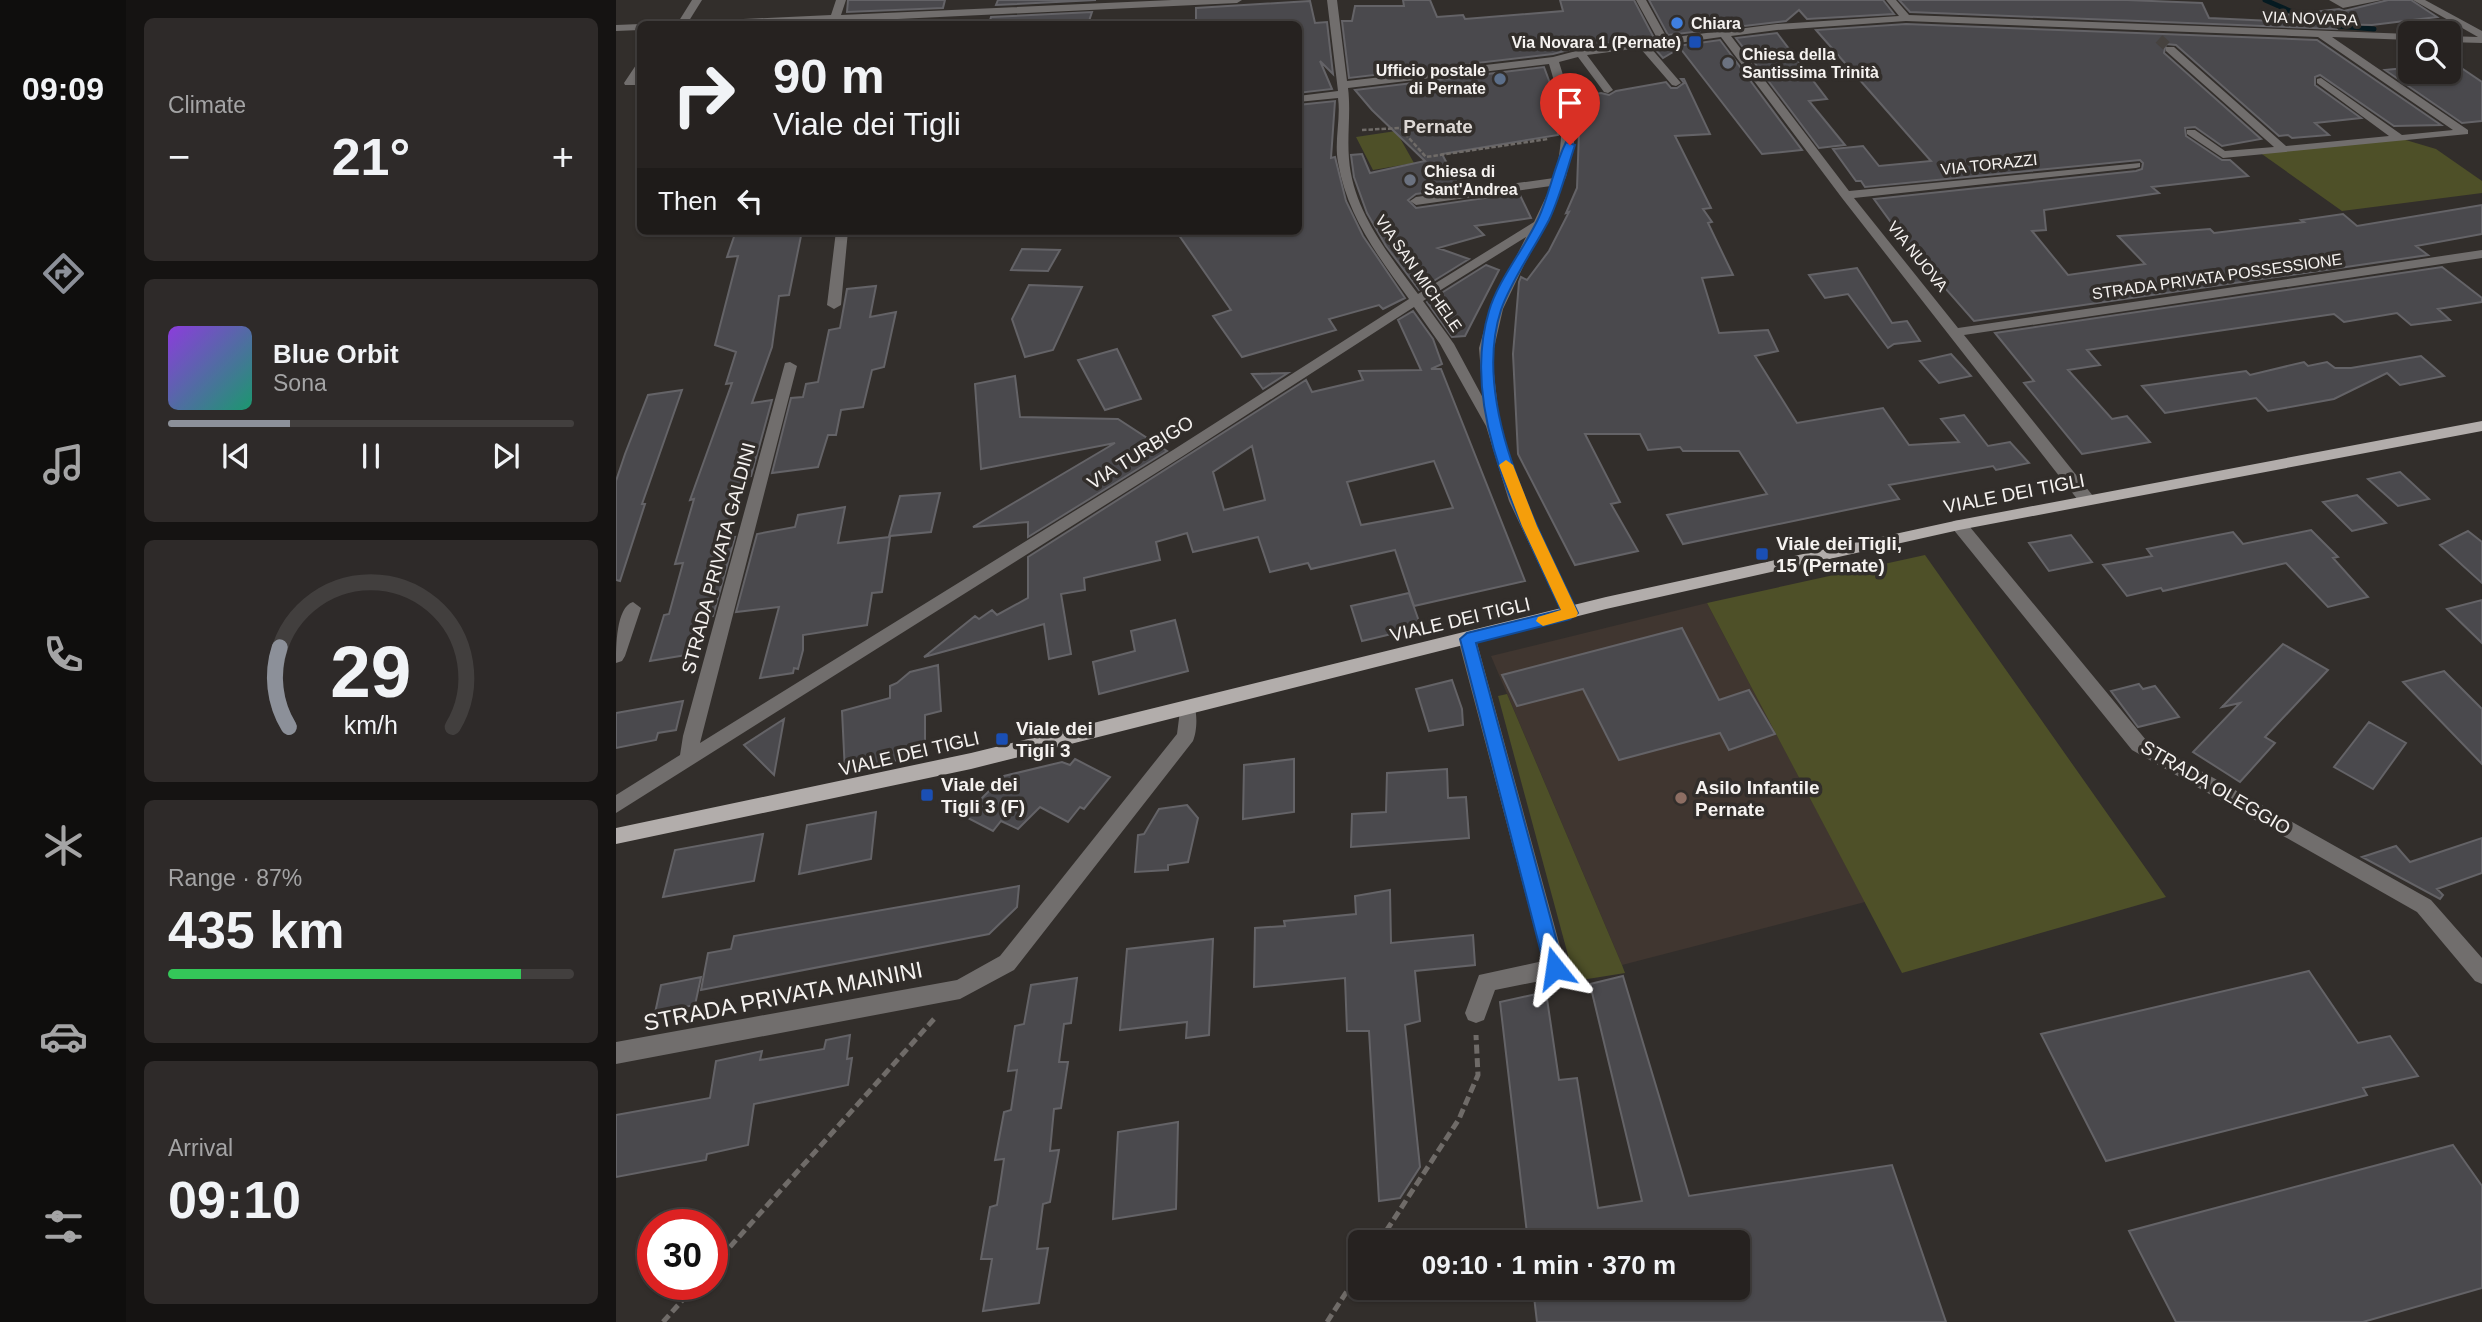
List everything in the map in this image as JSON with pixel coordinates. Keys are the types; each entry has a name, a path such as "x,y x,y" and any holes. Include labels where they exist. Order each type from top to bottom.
{"main road":[{"name":"VIALE DEI TIGLI","path":"616,836 853,788 1570,613 1959,525 2482,426"}],"street":[{"path":"684,21 698,0"},
{"path":"835,19 841,0"},
{"path":"960,13 963,0"},
{"path":"781,21 903,20 960,13 1237,0"},
{"name":"VIA SAN MICHELE","path":"1332,0 1343,89 1343,160 1355,207 1368,233 1418,299 1457,360 1494,431"},
{"path":"1641,0 1665,43"},
{"path":"1891,0 1906,18"},
{"path":"2334,0 2343,5 2376,0"},
{"path":"2418,0 2482,38"},
{"name":"VIA NOVARA","path":"1302,98 1343,89 1553,60 1580,53 1724,34 1906,18 2398,37"},
{"path":"616,28 637,27"},
{"path":"2146,27 2160,39"},
{"name":"VIA NUOVA","path":"1724,34 1846,195 1957,332 2087,500"},
{"path":"2191,132 2223,155 2464,132 2321,34"},
{"path":"2461,39 2482,38"},
{"path":"1643,45 1676,83"},
{"path":"2170,49 2283,149"},
{"path":"1580,53 1608,90"},
{"path":"1553,60 1567,104 1570,145 1559,181 1540,224 1496,309 1486,351 1494,431 1530,526 1570,613"},
{"path":"637,71 629,83 637,82"},
{"path":"2321,81 2399,138"},
{"name":"VIA TORAZZI","path":"1846,195 2136,165"},
{"path":"1416,201 1559,181"},
{"name":"VIA TURBIGO","path":"616,805 1540,224"},
{"path":"834,305 842,235"},
{"name":"STRADA PRIVATA POSSESSIONE","path":"1957,332 2482,254"},
{"path":"1457,360 1486,351"},
{"name":"STRADA PRIVATA GALDINI","path":"689,760 692,736 790,366"},
{"name":"STRADA OLEGGIO","path":"1959,525 2139,745 2424,905 2482,974"},
{"path":"616,656 633,608"},
{"path":"1467,639 1555,968 1487,982 1476,1013"},
{"name":"STRADA PRIVATA MAININI","path":"616,1054 960,989 1007,963 1186,736 1187,708"}],"path":[{"path":"1345,133 1400,128 1426,158 1570,136"},
{"path":"728,1249 960,989"},
{"path":"1386,1230 1459,1119 1478,1075 1476,1013"},
{"path":"1326,1322 1348,1289"},
{"path":"663,1322 683,1300"}],"shaded area":[{"name":"Asilo Infantile Pernate","path":"1707,603 1865,902 1622,965 1491,656"}],"green space":[{"path":"1396,131 1414,163 1373,170 1356,137"},
{"path":"2399,138 2436,149 2482,181 2482,193 2342,211 2259,152"},
{"path":"1925,555 2166,897 1902,973 1707,603"},
{"path":"1507,694 1625,973 1575,981 1498,696"}],"building":[{"path":"848,0 945,0 943,8 847,12"},
{"path":"998,0 1096,0 996,5"},
{"path":"1403,0 1430,0 1437,17 1463,15 1465,19 1563,11 1560,0 1634,0 1654,38 1580,47 1553,54 1349,78 1342,21 1352,21 1355,6 1404,6"},
{"path":"1649,0 1883,0 1894,14 1807,19 1799,10 1786,21 1668,35"},
{"path":"1899,0 2127,0 2202,3 2209,18 2293,22 2286,15 2339,9 2344,11 2388,0 2411,0 2437,17 2372,25 2331,24 2336,29 1910,12"},
{"path":"1310,1 1315,23 1327,22 1333,74 1320,61 1332,89 1302,93 1302,21 1196,21 1196,8"},
{"path":"1092,12 1089,21 990,21 991,17"},
{"path":"1906,24 2317,40 2441,125 2394,126 2320,75 2315,77 2315,85 2361,118 2315,123 2329,135 2292,138 2288,135 2279,136 2176,45 2166,44 2164,53 2261,139 2222,146 2195,127 2185,128 2186,136 2222,160 2230,160 2248,176 2152,187 2159,193 2044,210 2046,230 2032,231 2068,275 2145,264 2118,236 2210,229 2214,233 2304,222 2301,220 2343,214 2357,226 2482,205 2482,234 2416,246 2428,255 1974,321 1909,247 1874,199 2136,171 2142,169 2143,163 2140,160 1865,187 1861,181 1856,181 1833,149 1863,146 1879,166 1931,161 1816,30"},
{"path":"1777,33 1827,99 1809,101 1845,145 1819,148 1736,38"},
{"path":"1720,40 1802,150 1762,154 1680,48 1663,58 1655,49"},
{"path":"1544,67 1554,94 1558,135 1442,154 1460,188 1416,194 1408,200 1416,208 1519,193 1531,218 1475,226 1484,235 1438,248 1469,259 1419,290 1386,246 1367,213 1354,177 1351,155 1362,154 1370,173 1425,161 1355,90"},
{"path":"2461,68 2482,82 2482,121 2462,123 2405,84 2461,84"},
{"path":"2398,69 2398,79 2385,70"},
{"path":"1681,79 1684,79 1710,134 1675,136 1711,208 1703,209 1712,222 1708,223 1733,275 1702,278 1719,333 1768,330 1778,351 1755,356 1797,423 1883,408 1909,445 1959,442 1941,419 1964,415 1988,446 2010,442 2029,463 1996,470 1993,466 1889,485 1899,499 1683,544 1667,515 1767,494 1739,451 1683,451 1680,447 1648,450 1640,434 1585,434 1620,502 1611,504 1638,551 1575,565 1518,454 1513,354 1519,282 1521,277 1527,280 1549,251 1569,212 1566,213 1577,188 1579,131 1576,132 1573,97 1601,93 1609,95 1616,91 1666,82 1671,88 1677,88 1684,83"},
{"path":"1335,101 1331,158 1335,157 1346,201 1363,236 1405,298 1383,309 1379,305 1329,319 1336,330 1242,357 1213,316 1231,310 1179,235 1302,235 1302,105"},
{"path":"735,235 801,235 789,295 779,296 772,347 752,403 772,400 751,476 744,477 728,534 729,538 735,537 713,616 707,617 698,653 650,661 664,615 669,614 683,563 675,564 694,499 690,500 732,383 726,384 736,352 715,345 738,256 727,257"},
{"path":"1022,249 1060,250 1048,271 1011,270"},
{"path":"1486,265 1499,270 1465,336 1452,337 1427,302"},
{"path":"2442,267 2482,298 2482,302 2438,309 2450,320 2411,325 2397,313 2344,322 2334,314 2087,350 2100,365 2068,370 2112,419 2127,416 2150,442 2082,454 2024,383 2034,381 1995,333"},
{"path":"1857,268 1892,323 1907,321 1920,341 1894,344 1888,348 1848,294 1825,298 1809,275"},
{"path":"1029,285 1082,287 1053,350 1025,357 1012,319"},
{"path":"876,286 870,317 896,312 884,367 872,370 863,407 841,410 836,435 828,435 818,467 772,473 791,398 803,397 806,384 818,382 829,330 840,328 847,289"},
{"path":"1413,311 1433,339 1442,364 1431,369 1441,369 1525,581 1414,606 1395,550 1311,569 1308,563 1270,572 1258,537 1193,552 1187,533 1156,542 1160,560 1084,578 1085,590 1061,594 1071,654 1049,659 1044,624 924,657 975,616 979,619 992,610 997,615 1028,598 1028,557 1306,380 1312,392 1363,380 1359,371 1421,370 1398,320","holes":["1252,446 1265,500 1224,510 1213,472","1434,461 1453,508 1361,525 1347,482"]},
{"path":"1117,349 1141,399 1105,410 1078,360"},
{"path":"1951,354 1971,376 1939,383 1920,361"},
{"path":"2421,356 2444,376 2400,385 2387,373 2334,399 2268,411 2256,398 2165,413 2142,386 2246,371 2250,375 2304,362 2308,366 2327,362 2335,368 2351,368"},
{"path":"1288,373 1263,389 1252,374"},
{"path":"1015,376 1020,417 1118,419 1167,451 1028,537 1028,522 973,527 1115,443 981,469 975,384"},
{"path":"682,390 642,504 645,504 620,581 616,580 616,481 625,454 648,395"},
{"path":"2400,472 2429,499 2398,506 2368,479"},
{"path":"940,493 931,532 889,536 900,496"},
{"path":"2357,495 2386,523 2352,531 2323,502"},
{"path":"845,507 838,543 890,537 882,592 872,593 867,625 803,635 803,650 798,669 794,668 793,673 760,678 779,607 736,612 757,534 795,527 798,515"},
{"path":"2311,530 2338,557 2333,558 2368,597 2328,607 2286,563 2163,591 2161,588 2127,596 2103,565 2152,556 2147,549 2233,532 2243,544"},
{"path":"2468,531 2482,542 2482,583 2440,545"},
{"path":"2071,535 2092,562 2049,571 2029,543"},
{"path":"1409,593 1421,627 1362,641 1351,606"},
{"path":"2482,600 2482,643 2447,609"},
{"path":"1175,620 1188,671 1099,694 1093,662 1135,651 1131,631"},
{"path":"1682,628 1719,700 1749,690 1775,734 1729,750 1720,733 1619,760 1583,689 1517,706 1502,675"},
{"path":"2283,644 2328,670 2265,737 2275,743 2240,782 2193,752 2240,703 2222,707"},
{"path":"938,665 941,711 925,715 925,754 845,772 842,711 890,698 890,686 910,672"},
{"path":"2444,671 2482,709 2482,764 2403,682"},
{"path":"1452,680 1462,709 1463,725 1429,731 1416,689"},
{"path":"2139,684 2143,689 2155,686 2179,717 2138,727 2111,691"},
{"path":"683,701 676,730 658,733 656,740 616,748 616,713"},
{"path":"784,719 774,775 744,745"},
{"path":"2369,722 2406,743 2373,789 2334,767"},
{"path":"1075,759 1110,777 1084,809 1080,807 1068,822 1040,807 1018,829 1001,821 993,831 964,816 1004,776 1062,762 1070,765"},
{"path":"1294,759 1294,812 1243,819 1244,765"},
{"path":"1447,769 1448,798 1466,797 1469,838 1351,847 1352,814 1386,812 1387,773"},
{"path":"1187,805 1198,818 1188,862 1168,865 1168,870 1135,872 1138,835 1144,834 1159,809"},
{"path":"876,812 871,859 799,874 807,825"},
{"path":"763,834 754,881 663,897 675,850"},
{"path":"2482,838 2482,873 2437,889 2443,895 2440,899 2362,857 2396,846 2410,862"},
{"path":"1019,886 1017,907 989,934 701,990 708,953 731,949 734,936"},
{"path":"1390,890 1391,943 1473,935 1475,965 1415,971 1420,1021 1405,1025 1420,1167 1400,1198 1379,1201 1369,1031 1347,1031 1345,978 1254,987 1255,928 1285,926 1284,921 1356,914 1355,896"},
{"path":"1213,939 1209,1035 1186,1038 1187,1022 1120,1030 1127,949"},
{"path":"2309,971 2358,1043 2390,1036 2418,1076 2363,1088 2367,1095 2106,1161 2041,1034"},
{"path":"1623,976 1689,1196 1892,1165 1946,1322 1537,1322 1534,1300 1750,1300 1750,1230 1527,1230 1500,1002 1546,992 1559,1080 1577,1078 1598,1208 1642,1201 1590,984"},
{"path":"701,977 695,1005 655,1013 661,985"},
{"path":"1077,978 1071,1023 1064,1024 1059,1062 1068,1062 1061,1108 1054,1109 1050,1151 1059,1150 1050,1202 1043,1204 1037,1249 1048,1248 1039,1303 983,1311 992,1259 981,1259 990,1207 997,1205 1004,1159 995,1160 1004,1112 1011,1110 1017,1070 1008,1071 1015,1026 1024,1024 1031,985"},
{"path":"850,1035 847,1059 852,1058 848,1085 754,1104 748,1145 707,1154 706,1160 616,1177 616,1115 710,1098 716,1061 762,1051 760,1060 824,1049 826,1040"},
{"path":"1178,1122 1176,1209 1113,1219 1118,1132"},
{"path":"2453,1145 2482,1186 2482,1288 2363,1322 2176,1322 2129,1231"}],"waterway":[{"path":"2265,0 2306,18"},
{"path":"2325,25 2374,29"}],"tunnel":[{"path":"2159,39 2170,49"}],"slow traffic":[{"path":"1506,465 1530,526 1570,613 1543,621"}],"place":[{"name":"Chiara","path":"1677,23"},
{"name":"Via Novara 1 (Pernate)","path":"1695,42"},
{"name":"Chiesa della Santissima Trinità","path":"1728,63"},
{"name":"Ufficio postale di Pernate","path":"1500,79"},
{"name":"Chiesa di Sant'Andrea","path":"1410,180"},
{"name":"Viale dei Tigli, 15 (Pernate)","path":"1762,554"},
{"name":"Viale dei Tigli 3","path":"1002,739"},
{"name":"Viale dei Tigli 3 (F)","path":"927,795"},
{"name":"Asilo Infantile Pernate","path":"1681,798"}],"district":[{"name":"Pernate","path":"1438,126"}],"route":[{"path":"1555,968 1467,639 1570,613 1512,484 1494,431 1486,351 1496,309 1545,216 1570,145"}]}
